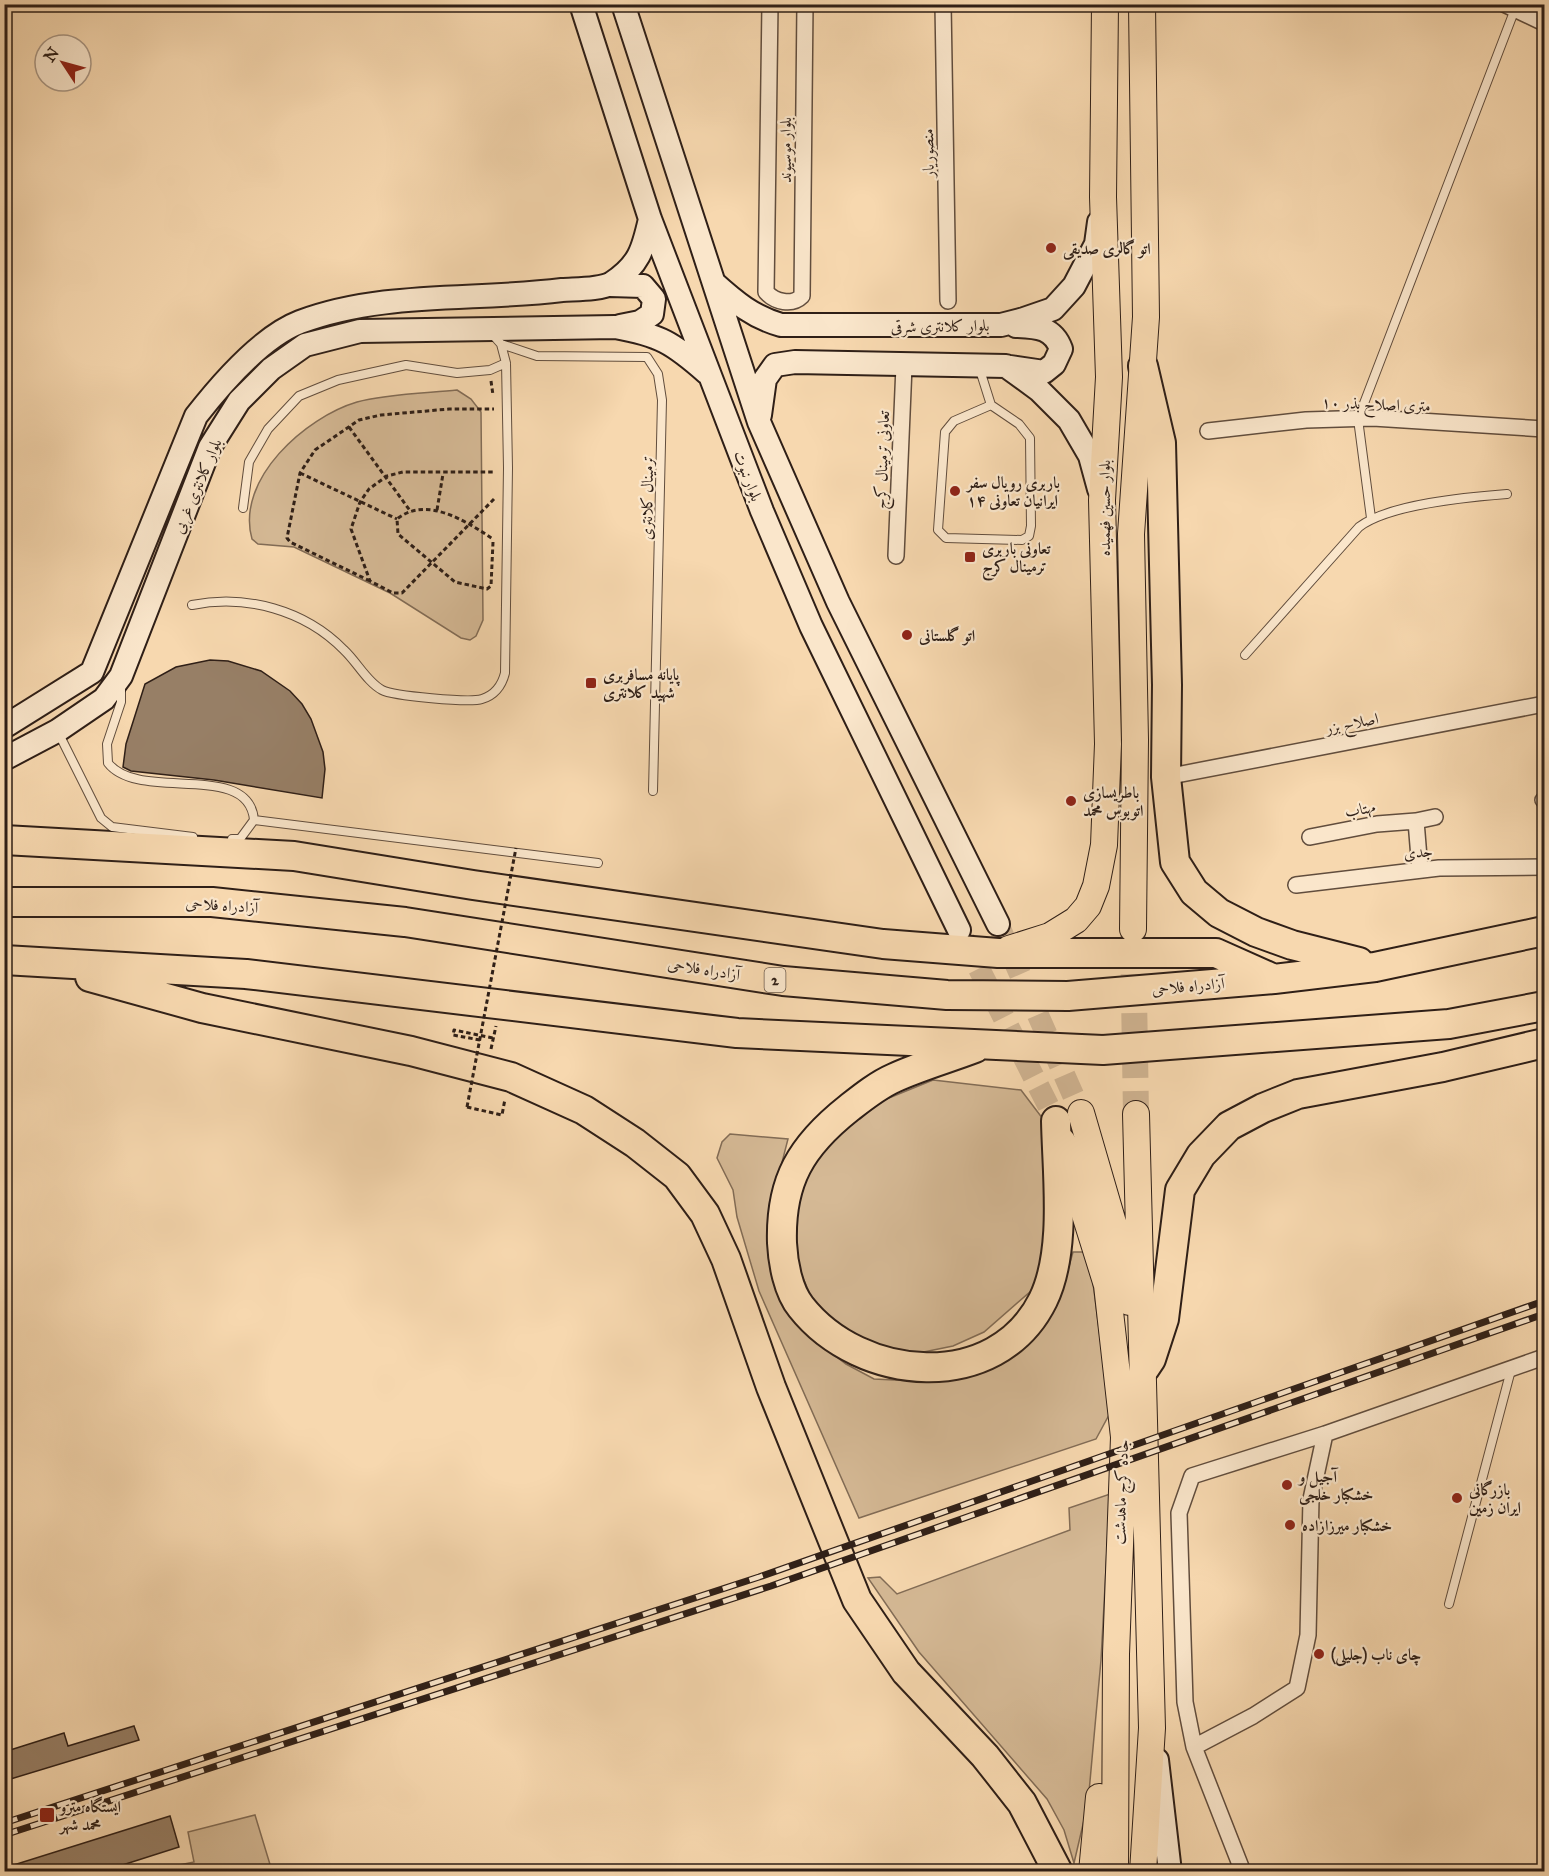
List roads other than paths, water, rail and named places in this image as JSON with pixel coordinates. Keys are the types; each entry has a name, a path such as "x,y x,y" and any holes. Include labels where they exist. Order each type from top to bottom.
{"highway":[{"path":"1143,366 1161,443 1167,662 1166,777 1175,862 1194,892 1219,913 1256,932 1292,945 1375,967"},
{"path":"4,840 294,856 473,885 883,944 998,953 1216,953 1274,979"},
{"name":"آزادراه فلاحی","path":"4,902 212,902 405,922 783,981 947,995 1068,996 1274,979 1375,967 1545,931"},
{"path":"4,960 246,974 737,1033 1103,1050 1449,1024 1545,1006"},
{"path":"36,962 202,1008 411,1051 511,1077 584,1110 635,1143 677,1176 705,1214 726,1258 771,1387 857,1600 906,1672 985,1756 1022,1803 1058,1872"},
{"path":"989,1043 893,1078 860,1100 809,1143 795,1169 781,1216 783,1264 800,1306 831,1337 873,1360 914,1369 954,1365 988,1354 1016,1336 1042,1300 1054,1263 1068,1117"},
{"path":"1145,1368 1151,1359 1164,1319 1180,1190 1201,1155 1229,1126 1263,1107 1298,1094 1443,1067 1545,1043"}],"main road":[{"name":"بلوار حسین فهمیده","path":"998,953 1050,936 1076,920 1088,906 1096,886 1104,845 1108,744 1101,500 1109,377 1103,197 1105,4"},
{"name":"بلوار حسین فهمیده","path":"1133,929 1135,740 1131,534 1135,447 1146,310 1142,4"},
{"name":"جاده کرج ماهدشت","path":"1136,1114 1145,1368 1152,1728 1143,1872"},
{"name":"جاده کرج ماهدشت","path":"1068,1117 1107,1285 1124,1437 1116,1654 1115,1872"},
{"path":"1068,1117 1120,1247 1137,1359 1145,1368"},
{"path":"1092,1872 1116,1654"}],"street":[{"name":"بلوار نبوت","path":"581,4 650,219 682,297 708,374 811,626 959,930"},
{"name":"بلوار نبوت","path":"623,4 759,422 838,602 998,924"},
{"name":"بلوار موسیوند","path":"770,4 766,292 781,301 798,300 802,296 805,4"},
{"name":"منصوریار","path":"943,4 948,301"},
{"path":"1512,6 1545,22"},
{"name":"بلوار کلانتری شرقی","path":"712,281 741,308 758,318 781,325 1001,325 1053,309 1074,286 1096,244 1103,197"},
{"path":"610,285 634,264 643,252 650,219"},
{"name":"بلوار کلانتری غربی","path":"4,727 92,672 196,416 220,386 253,353 298,323 356,306 527,295 610,285 643,286 654,299 652,314 640,322 615,327 494,336 360,331 305,345 271,369 239,400 210,447 121,676 104,699 57,731 4,759"},
{"path":"759,422 765,379 775,364 795,362 904,366 1006,366 1044,372 1054,364 1061,349 1058,339 1045,328 1001,325"},
{"path":"904,326 904,366"},
{"name":"بلوار کلانتری غربی","path":"615,327 652,334 682,351 708,374"},
{"name":"تعاونی ترمینال کرج","path":"896,556 904,366"},
{"path":"1006,366 1039,390 1069,420 1090,456 1101,500"},
{"name":"۱۰ متری اصلاح بذر","path":"1208,431 1306,420 1358,419 1545,429"},
{"name":"اصلاح بزر","path":"1166,777 1545,704"},
{"name":"مهتاب","path":"1310,837 1377,824 1435,817"},
{"path":"1416,821 1420,870"},
{"name":"جدی","path":"1296,885 1420,870 1545,867"},
{"path":"1243,1872 1194,1748 1183,1681 1179,1513 1192,1476 1325,1434 1545,1357"},
{"path":"1194,1748 1253,1716 1297,1688 1308,1635 1311,1498 1325,1434"},
{"path":"1152,1728 1169,1867"}],"lane":[{"path":"1371,518 1358,419 1512,6"},
{"path":"192,604 213,600 234,600 275,608 295,616 328,635 374,684 391,694 474,700 496,691 505,673 508,468 506,363 494,336"},
{"name":"ترمینال کلانتری","path":"494,336 537,356 647,357 658,374 662,400 653,791"},
{"path":"243,508 249,462 268,429 299,396 338,380 406,365 457,373 490,370 506,363"},
{"path":"979,367 991,405 1019,424 1030,438 1031,526 1029,536 1022,540 946,538 938,530 945,432 954,421 991,405"},
{"path":"1245,655 1359,527 1371,518 1390,512 1508,494"},
{"path":"121,676 122,702 106,755 112,769 124,778 224,788 241,794 249,801 254,820"},
{"path":"57,731 101,818 112,827 207,838"},
{"path":"218,839 240,839 254,820"},
{"path":"254,820 598,862"},
{"path":"1449,1604 1511,1368"}],"tunnel":[{"path":"998,924 1081,1113"},
{"path":"1133,935 1136,1114"},
{"path":"964,939 1056,1121"}],"railway":[{"path":"4,1823 759,1577 1544,1301"},
{"path":"4,1835 771,1586 1544,1314"}],"place":[{"name":"اتو گالری صدیقی","path":"1051,248"},
{"name":"باربری رویال سفر ایرانیان تعاونی ۱۴","path":"955,491"},
{"name":"تعاونی باربری ترمینال کرج","path":"970,557"},
{"name":"اتو گلستانی","path":"907,635"},
{"name":"پایانه مسافربری شهید کلانتری","path":"591,683"},
{"name":"باطریسازی اتوبوس محمد","path":"1071,801"},
{"name":"آجیل و خشکبار خلجی","path":"1287,1485"},
{"name":"بازرگانی ایران زمین","path":"1457,1498"},
{"name":"خشکبار میرزازاده","path":"1290,1525"},
{"name":"چای ناب (جلیلی)","path":"1319,1654"},
{"name":"ایستگاه مترو محمد شهر","path":"47,1815"}]}
